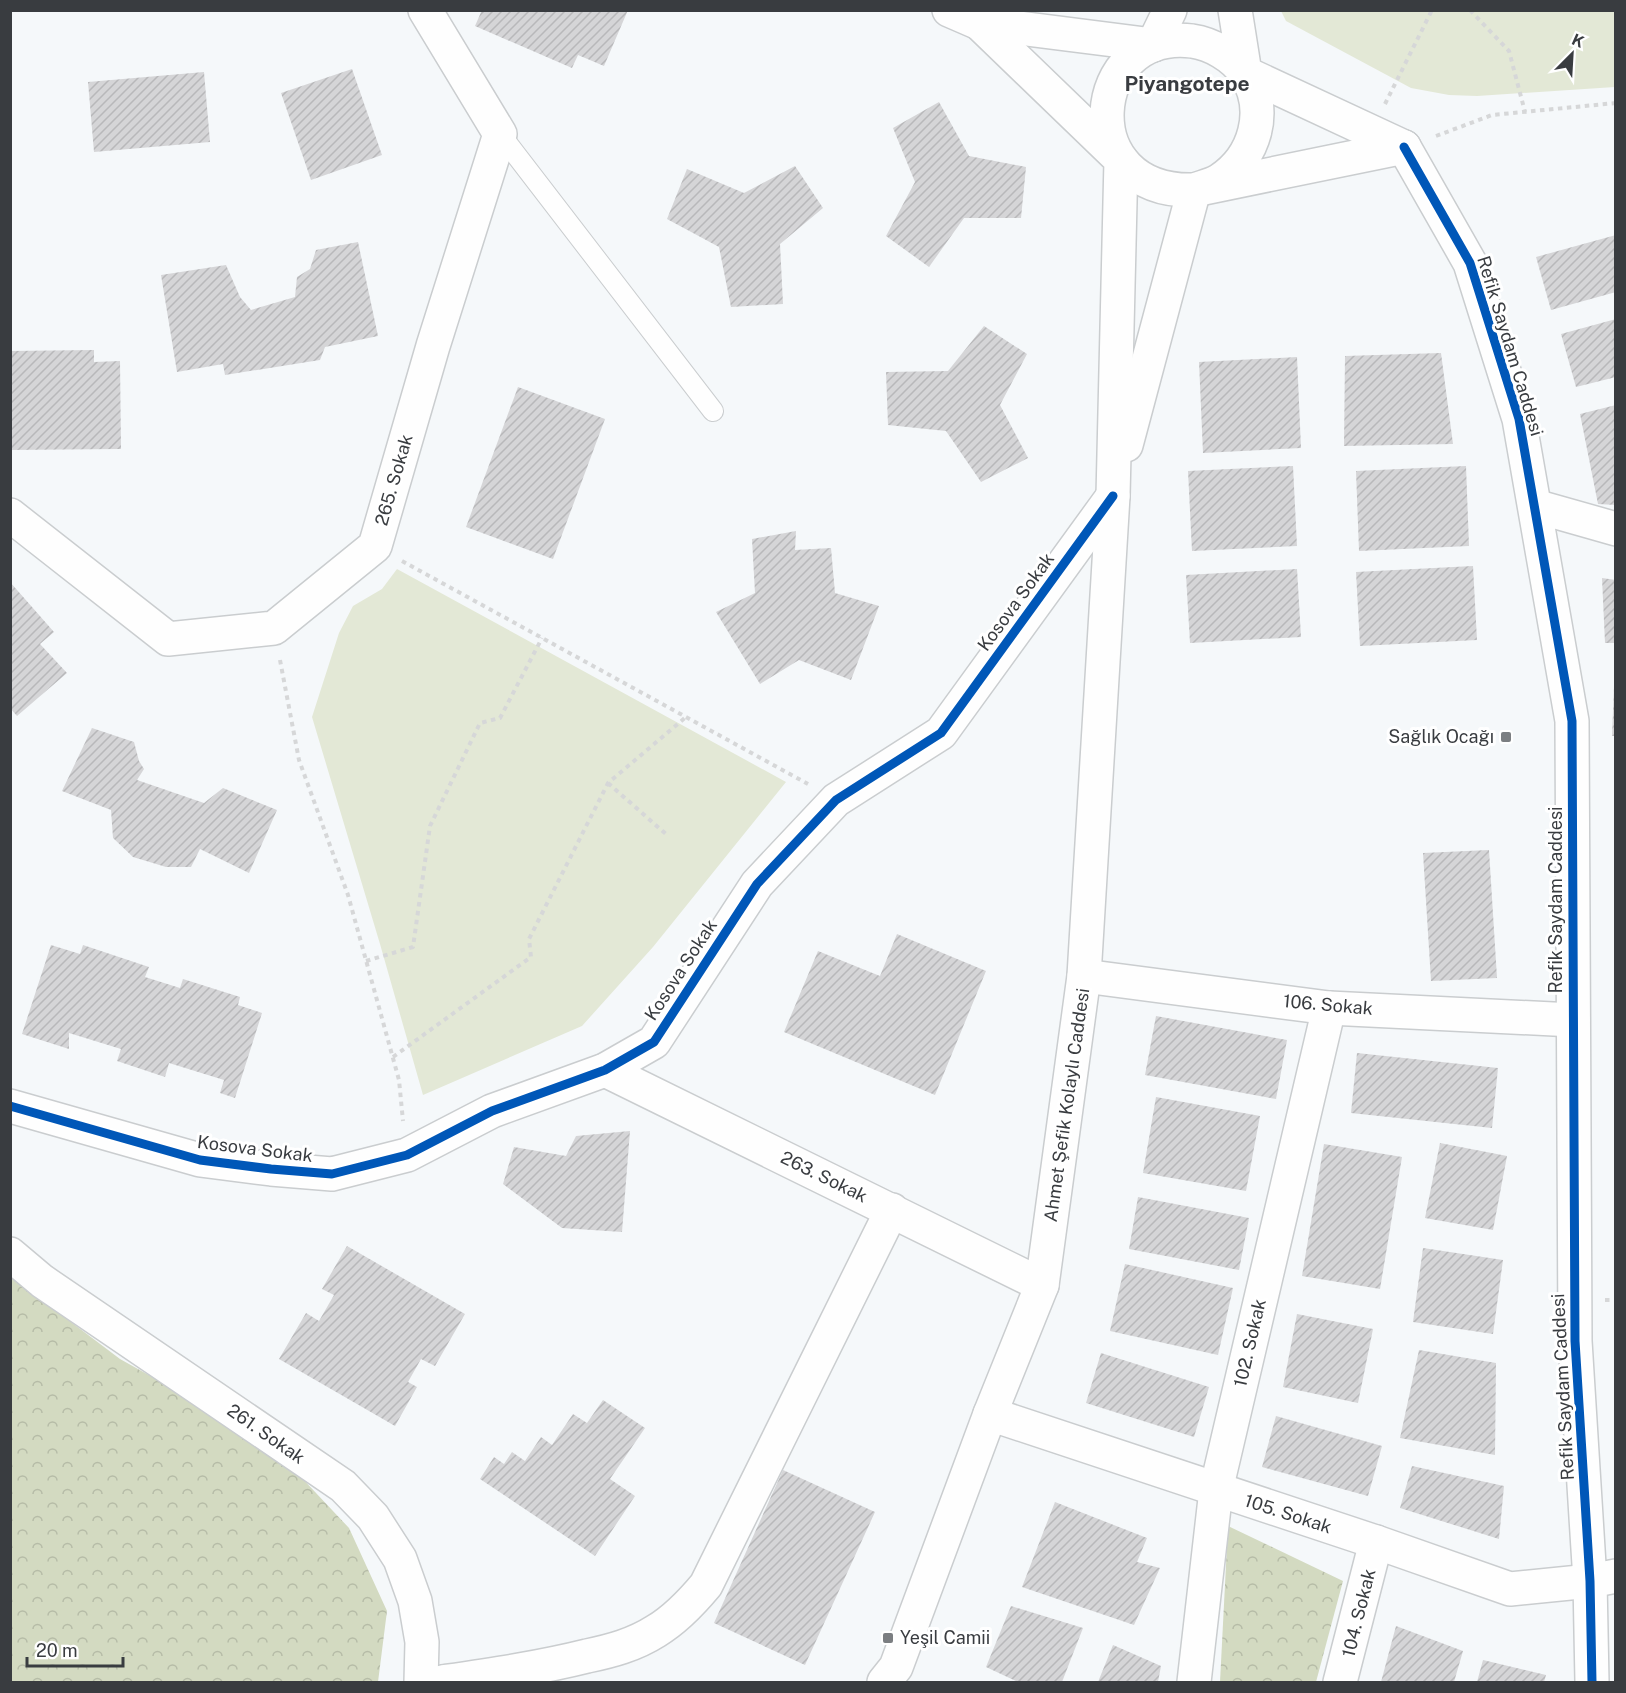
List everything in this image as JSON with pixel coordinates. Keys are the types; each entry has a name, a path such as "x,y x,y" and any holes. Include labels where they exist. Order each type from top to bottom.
{"street":[{"path":"425,10 500,134"},
{"path":"949,10 979,23 1153,45 1178,40 1204,43 1227,54 1245,73 1404,147"},
{"path":"1113,496 1121,160 1110,140 1106,117 1109,95 1118,74 1133,57 1153,45 1170,10"},
{"path":"1194,190 1218,182 1238,166 1252,145 1257,121 1255,96 1245,73 1235,10"},
{"path":"979,23 1136,175 1154,185 1174,190 1194,190 1404,147"},
{"name":"265. Sokak","path":"274,628 375,546 433,346 500,134"},
{"name":"Refik Saydam Caddesi","path":"1404,147 1470,263 1519,419 1572,721 1575,1341 1603,1579 1592,1683"},
{"path":"1113,496 1194,190"},
{"name":"Kosova Sokak","path":"10,1106 200,1160 332,1174 407,1155 492,1111 605,1070 654,1042 757,884 836,800 941,734 1113,496"},
{"name":"Ahmet Şefik Kolaylı Caddesi","path":"884,1683 896,1667 990,1414 1042,1285 1084,976 1113,496"},
{"path":"1535,506 1616,529"},
{"path":"10,514 168,639 274,628"},
{"name":"106. Sokak","path":"1084,976 1329,1008 1573,1020"},
{"name":"102. Sokak","path":"1194,1683 1216,1490 1329,1008"},
{"name":"263. Sokak","path":"605,1070 1042,1285"},
{"path":"442,1683 555,1664 612,1651 635,1643 656,1631 692,1602 706,1584 892,1210"},
{"name":"261. Sokak","path":"10,1254 42,1281 343,1486 373,1517 400,1559 415,1602 422,1642 421,1683"},
{"name":"105. Sokak","path":"990,1414 1376,1542 1510,1589 1603,1579"},
{"name":"104. Sokak","path":"1340,1683 1376,1542"}],"lane":[{"path":"500,134 713,411"}],"path":[{"path":"1371,132 1432,10"},
{"path":"1470,10 1509,51 1525,112"},
{"path":"1404,147 1492,115 1616,103"},
{"path":"375,546 836,800"},
{"path":"274,628 299,760 348,895 399,1080 407,1155"},
{"path":"366,961 413,947 430,826 480,723 500,718 542,638"},
{"path":"393,1057 531,957 529,939 608,783 686,717"},
{"path":"608,783 667,835"}],"green space":[{"path":"1281,11 1615,11 1615,87 1477,96 1449,95 1411,88 1286,21"},
{"path":"397,569 786,782 653,947 582,1026 423,1095 312,717 339,633 353,606 382,589"},
{"path":"10,1276 120,1359 267,1441 349,1528 387,1611 378,1682 11,1682"},
{"path":"1228,1526 1343,1581 1316,1682 1220,1682"}],"building":[{"path":"482,10 628,10 604,66 578,55 572,68 475,26"},
{"path":"352,69 382,155 311,180 281,93"},
{"path":"204,72 210,142 94,152 88,82"},
{"path":"939,102 969,156 1026,167 1021,218 964,218 929,267 886,236 915,182 893,128"},
{"path":"795,166 823,208 780,244 783,304 731,307 719,247 667,219 687,169 744,193"},
{"path":"1616,235 1616,292 1551,310 1536,257"},
{"path":"358,242 378,336 325,347 320,360 225,375 223,364 177,372 161,275 226,265 240,297 251,310 295,297 297,277 310,269 316,250"},
{"path":"1616,319 1616,377 1576,387 1561,334"},
{"path":"984,326 1027,354 1000,405 1028,458 981,482 946,431 888,425 886,372 948,371"},
{"path":"94,350 94,362 120,361 121,449 10,450 10,351"},
{"path":"1441,353 1453,444 1344,446 1345,356"},
{"path":"1297,357 1301,448 1203,453 1199,362"},
{"path":"518,387 605,419 553,559 466,527"},
{"path":"1616,405 1616,505 1598,504 1580,414"},
{"path":"1293,466 1297,546 1192,551 1188,471"},
{"path":"1466,466 1469,546 1359,551 1356,471"},
{"path":"796,531 795,550 831,548 835,593 879,606 851,680 799,660 760,684 716,612 755,593 752,539"},
{"path":"1473,566 1477,640 1360,646 1356,572"},
{"path":"1297,569 1301,637 1190,643 1186,575"},
{"path":"1602,578 1616,580 1616,643 1605,643"},
{"path":"10,582 54,632 40,644 67,673 17,716 10,708"},
{"path":"1614,686 1616,686 1616,736 1612,736"},
{"path":"92,728 134,742 139,761 144,769 137,780 204,803 223,788 277,810 249,873 200,849 191,867 166,867 133,857 113,838 111,810 62,791"},
{"path":"1489,850 1497,978 1431,981 1423,853"},
{"path":"897,934 986,971 935,1095 784,1032 818,951 880,976"},
{"path":"51,945 80,954 83,945 149,967 145,977 180,988 183,979 240,997 238,1005 262,1013 235,1098 220,1093 224,1080 169,1063 165,1077 117,1061 121,1049 69,1033 69,1049 22,1034"},
{"path":"1156,1016 1287,1040 1276,1099 1145,1075"},
{"path":"1357,1053 1498,1068 1492,1128 1351,1113"},
{"path":"1156,1097 1260,1116 1246,1191 1143,1173"},
{"path":"630,1131 622,1232 562,1228 503,1184 514,1147 566,1156 576,1136"},
{"path":"1440,1143 1507,1156 1493,1230 1425,1218"},
{"path":"1324,1144 1402,1157 1380,1289 1302,1276"},
{"path":"1138,1197 1249,1218 1239,1270 1129,1249"},
{"path":"347,1246 465,1314 435,1366 421,1359 408,1382 417,1387 395,1426 279,1359 306,1313 319,1321 334,1295 322,1289"},
{"path":"1423,1248 1503,1260 1493,1334 1413,1322"},
{"path":"1125,1264 1233,1288 1218,1355 1110,1331"},
{"path":"1297,1314 1373,1329 1358,1403 1283,1387"},
{"path":"1419,1350 1496,1363 1495,1455 1400,1438"},
{"path":"1101,1353 1209,1387 1194,1437 1086,1403"},
{"path":"603,1400 645,1428 610,1479 635,1496 595,1556 480,1479 494,1457 504,1464 512,1452 525,1461 541,1437 552,1445 573,1414 587,1423"},
{"path":"1276,1416 1382,1446 1368,1496 1262,1467"},
{"path":"1412,1466 1504,1486 1499,1539 1400,1508"},
{"path":"783,1470 875,1512 805,1665 714,1623"},
{"path":"1055,1502 1147,1538 1137,1562 1160,1568 1134,1625 1022,1587"},
{"path":"1011,1606 1083,1628 1062,1682 1018,1682 986,1667"},
{"path":"1396,1626 1463,1651 1454,1682 1381,1682"},
{"path":"1113,1645 1161,1666 1158,1682 1098,1682"},
{"path":"1483,1660 1546,1675 1544,1682 1477,1682"}],"cycle path":[{"path":"1404,147 1470,263 1519,419 1572,721 1575,1341 1590,1581 1592,1682"},
{"path":"10,1106 200,1160 332,1174 407,1155 492,1111 605,1070 654,1042 757,884 836,800 941,733 1113,496"}],"place":[{"name":"Sağlık Ocağı","path":"1506,737"},
{"name":"Yeşil Camii","path":"888,1638"}],"district":[{"name":"Piyangotepe","path":"1187,84"}]}
